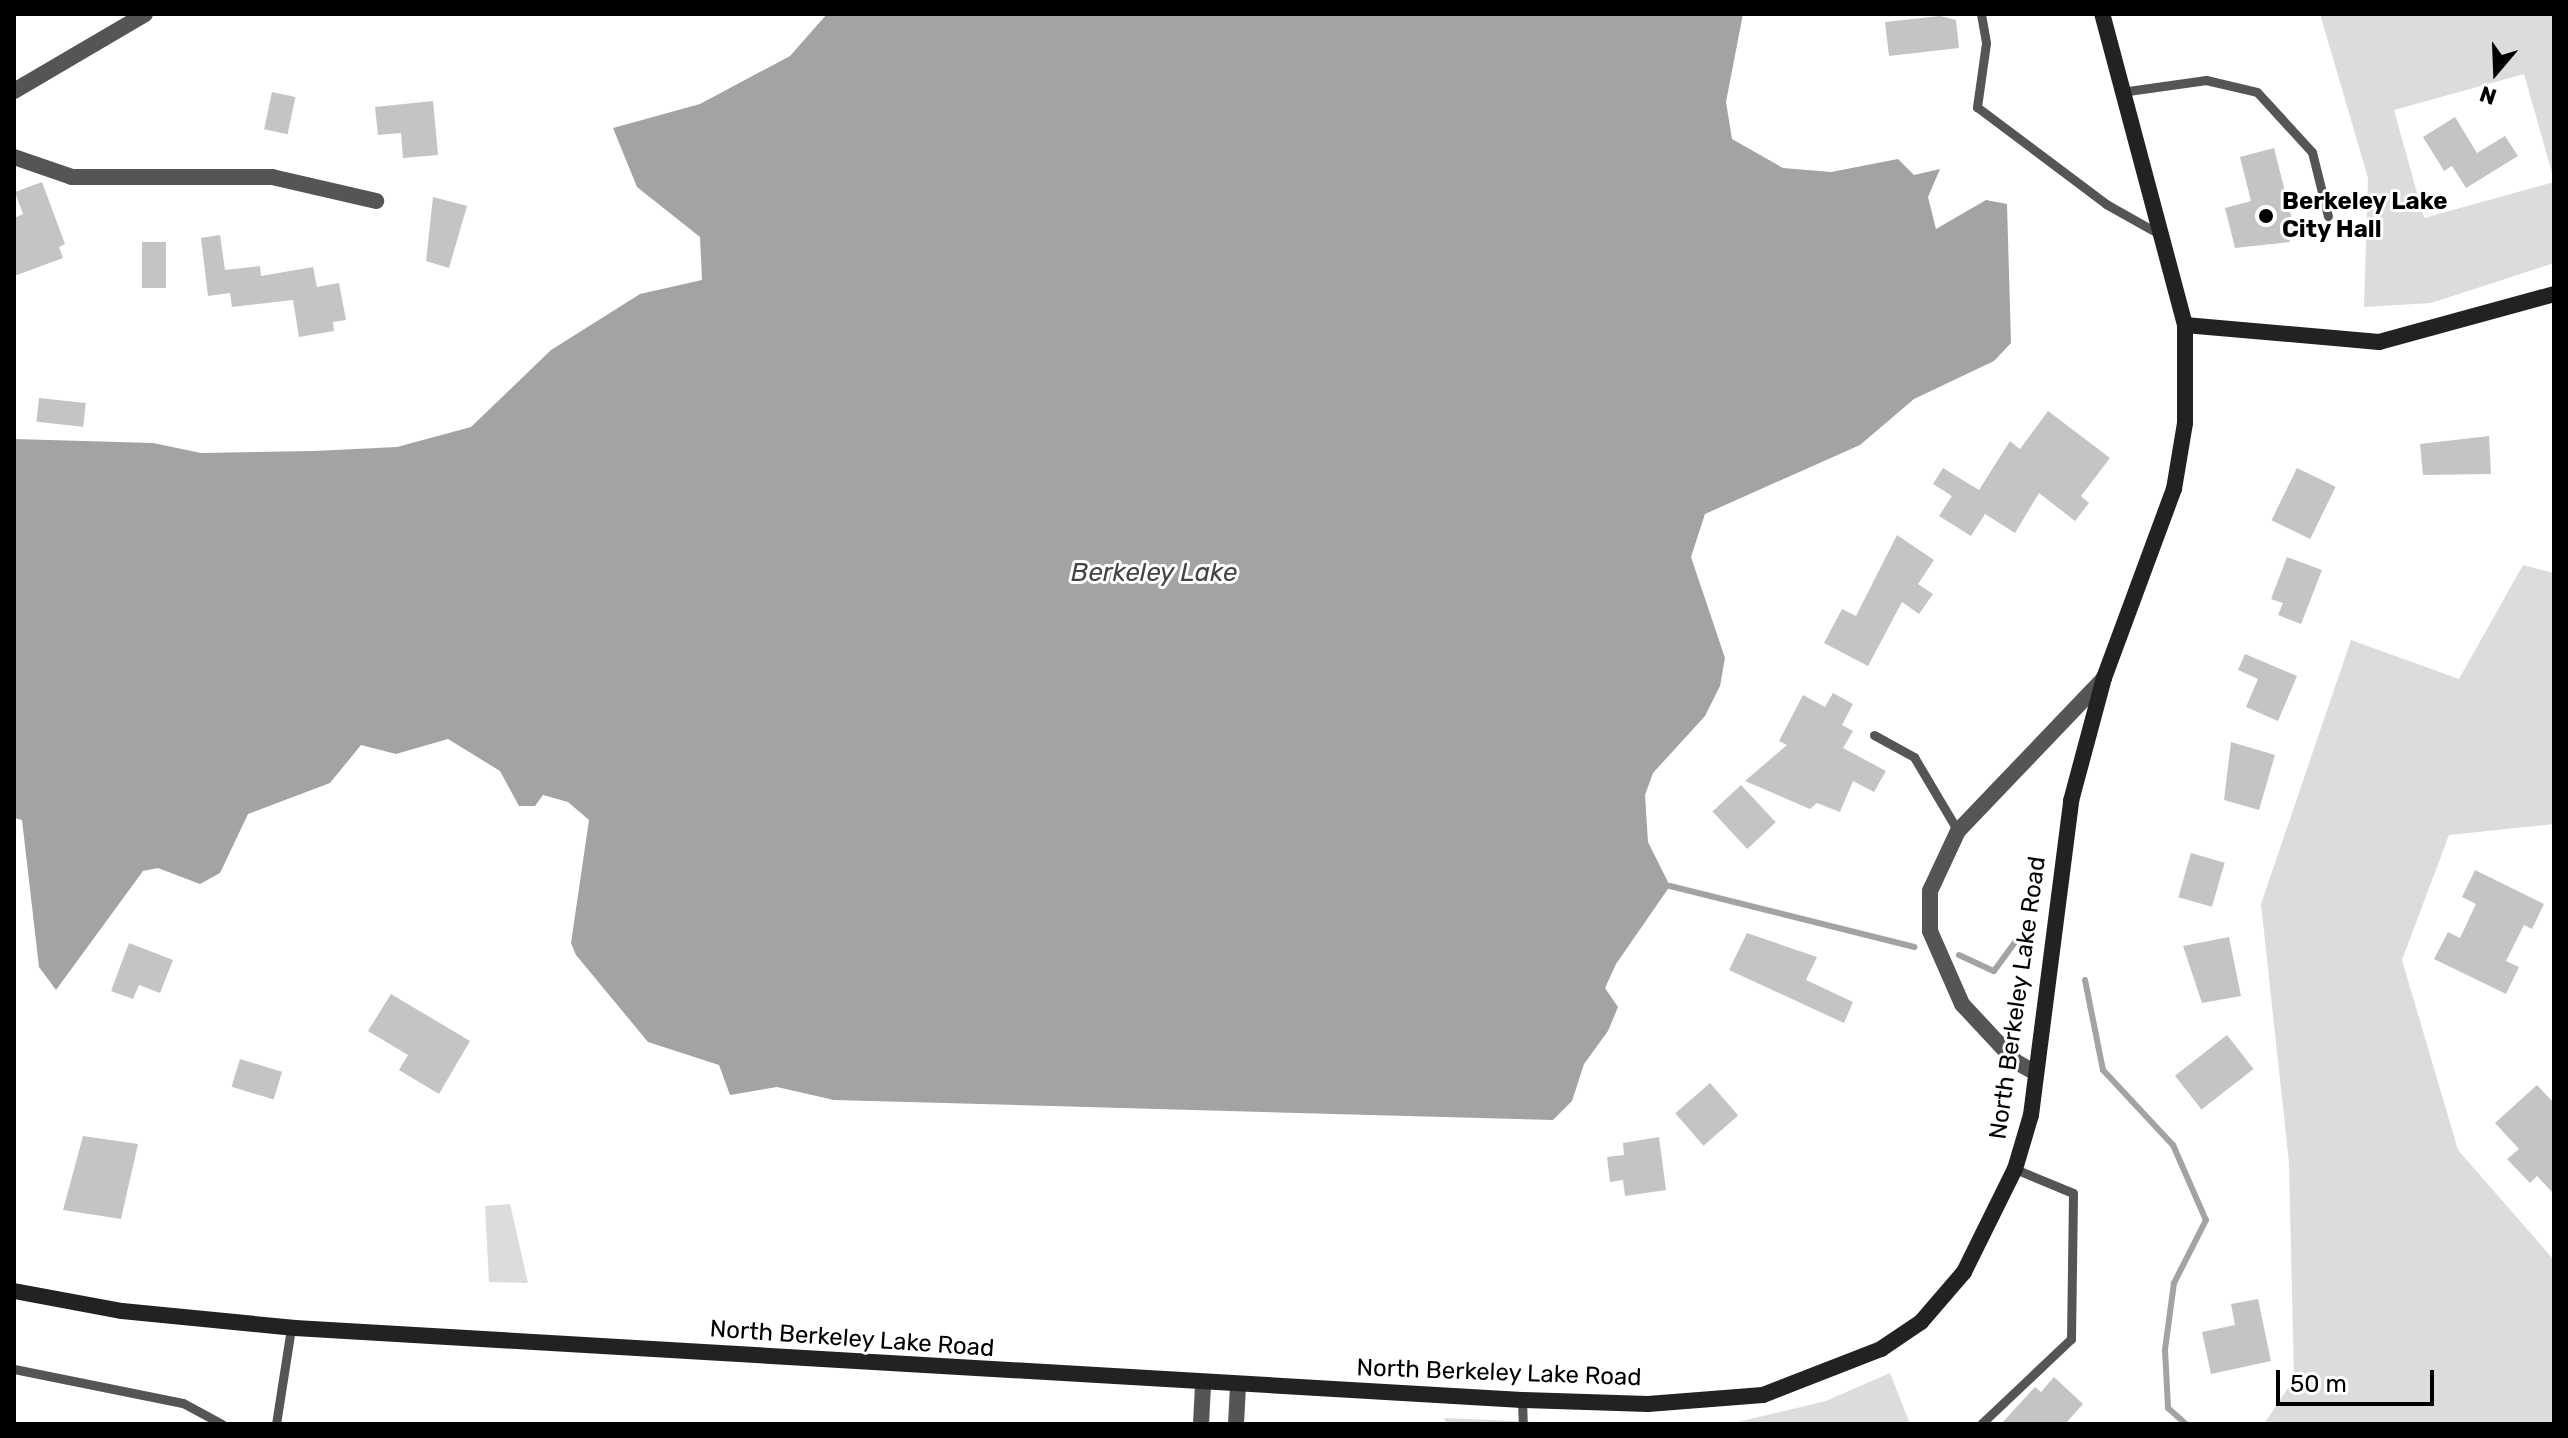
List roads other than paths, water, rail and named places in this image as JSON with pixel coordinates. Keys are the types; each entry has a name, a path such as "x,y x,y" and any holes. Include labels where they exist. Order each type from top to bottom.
{"street":[{"path":"14,91 145,14"},
{"name":"North Berkeley Lake Road","path":"14,1291 291,1328 1203,1386 1648,1404 1763,1395 1881,1349 1921,1322 1964,1272 2015,1169 2036,1073 2071,801 2104,678 2174,489 2185,423 2185,325 2167,239 2128,91 2102,14"},
{"path":"14,157 72,177 272,177 376,201"},
{"path":"2185,325 2379,342 2554,294"},
{"path":"2036,1073 2016,1062 1962,1004 1930,931 1930,891 1958,831 2104,678"},
{"path":"1201,1424 1203,1386"},
{"path":"1236,1424 1238,1387"}],"lane":[{"path":"1981,14 1986,43 1977,107 2106,204 2167,239"},
{"path":"2128,91 2206,80 2257,92 2312,152 2328,216"},
{"path":"1874,735 1914,757 1958,831"},
{"path":"1981,1424 2071,1339 2073,1193 2015,1169"},
{"path":"276,1424 291,1328"},
{"path":"14,1369 183,1403 222,1424"},
{"path":"1522,1400 1523,1424"}],"water":[{"name":"Berkeley Lake","path":"827,14 1743,14 1726,102 1732,139 1783,168 1831,172 1898,159 1914,175 1940,169 1928,197 1936,229 1986,200 2007,204 2011,343 1994,361 1914,399 1860,445 1705,514 1691,557 1725,658 1720,686 1705,716 1653,773 1645,795 1648,842 1670,886 1616,964 1605,988 1618,1007 1608,1031 1584,1064 1572,1101 1553,1120 834,1100 777,1087 730,1095 719,1065 648,1042 576,955 571,943 589,820 568,802 543,795 535,806 519,806 500,771 448,739 396,754 361,745 330,783 248,814 220,873 200,884 158,868 143,871 56,990 39,967 22,820 14,818 14,439 153,443 201,453 314,451 397,447 471,427 551,350 640,294 702,280 700,237 637,187 613,128 700,104 790,56"}],"waterway":[{"path":"1670,886 1915,947"},
{"path":"1959,955 1994,971 2017,939"},
{"path":"2085,980 2103,1070 2173,1145 2206,1220 2174,1283 2165,1350 2168,1408 2186,1424"}],"place":[{"name":"Berkeley Lake City Hall","path":"2266,216"}]}
